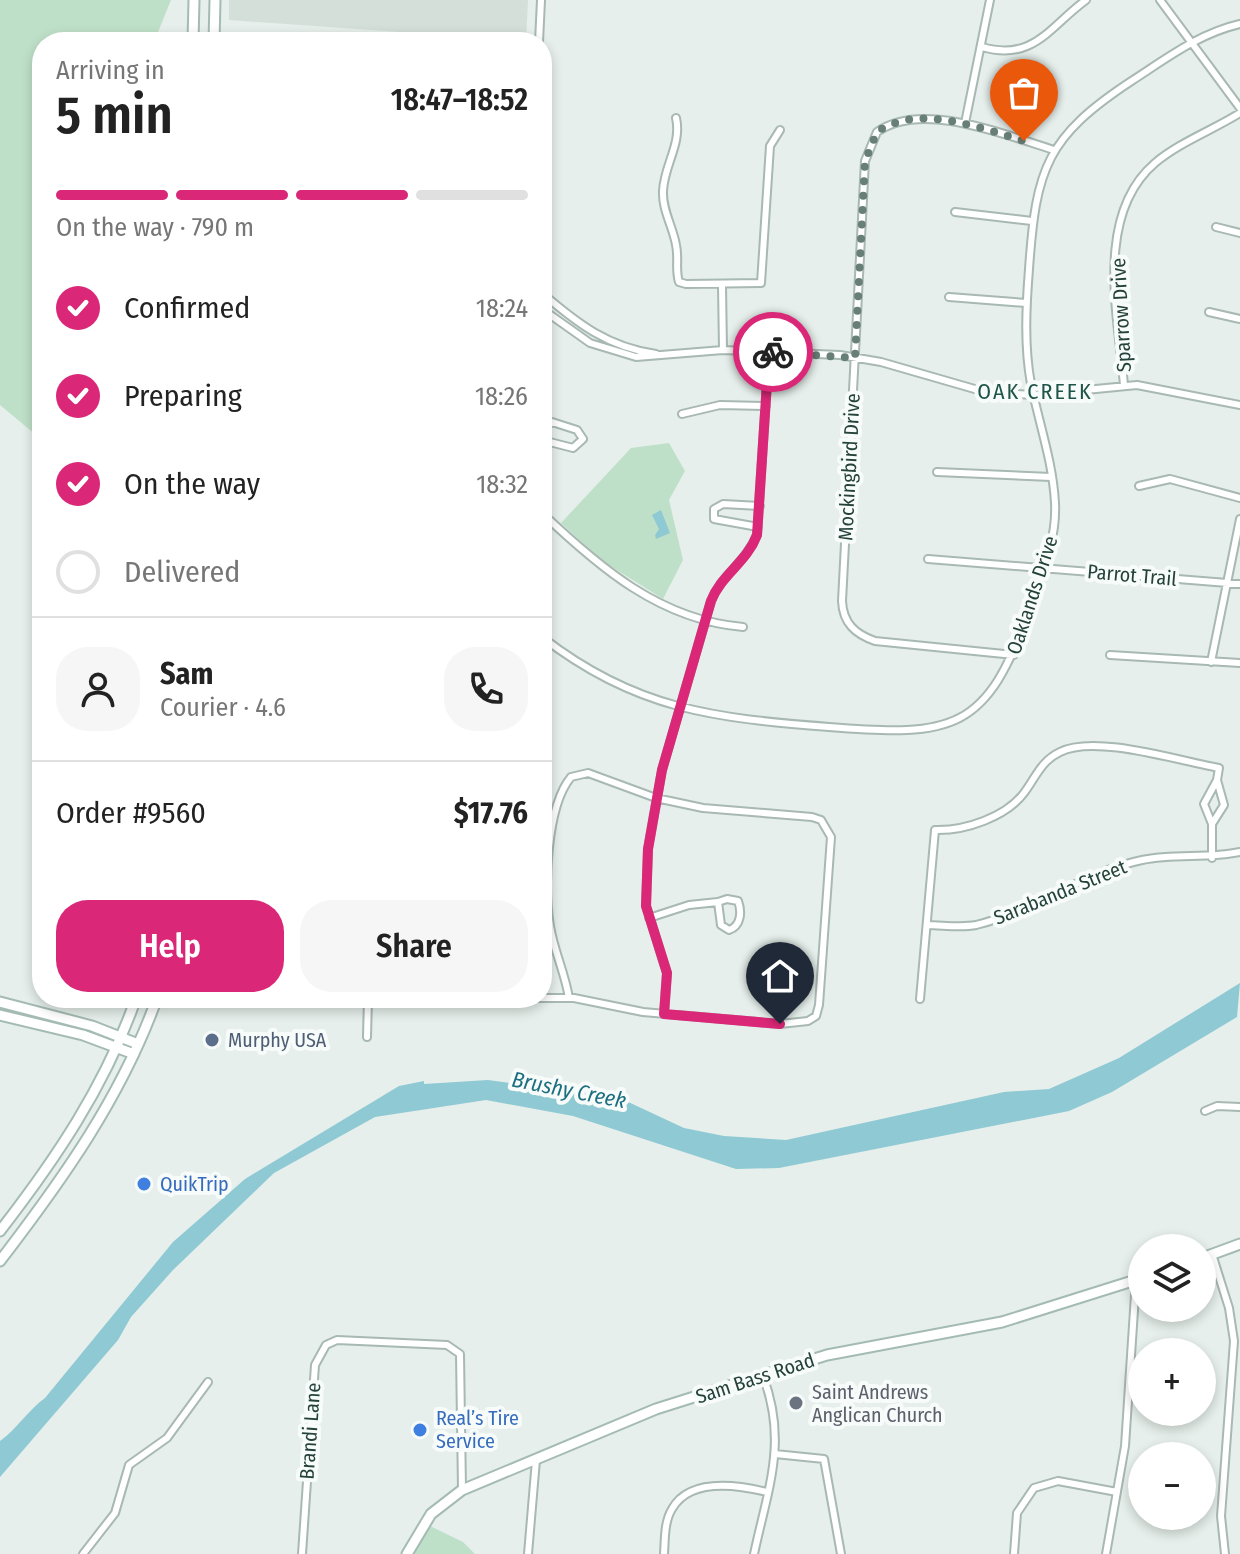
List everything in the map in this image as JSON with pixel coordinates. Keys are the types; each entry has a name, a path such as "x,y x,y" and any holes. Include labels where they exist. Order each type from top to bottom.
{"main road":[{"path":"194,0 194,32"},
{"path":"214,32 215,0"},
{"path":"0,1002 121,1037 136,1049"},
{"path":"0,1231 60,1150 116,1047 132,1008"},
{"path":"0,1261 71,1166 136,1049 153,1008"},
{"path":"0,1015 71,1032 116,1047 136,1049"},
{"path":"1216,1253 1240,1244"},
{"name":"Sam Bass Road","path":"407,1554 436,1508 462,1490 656,1409 836,1353 1002,1322 1128,1282"}],"street":[{"path":"539,32 541,0"},
{"path":"965,123 990,0"},
{"path":"982,47 1009,50 1031,45 1050,35 1086,0"},
{"path":"1160,0 1240,110"},
{"name":"Oaklands Drive","path":"552,644 596,674 681,709 732,720 919,731 945,725 978,707 994,689 1014,655 1044,568 1054,527 1051,477 1034,395 1026,303 1038,185 1054,150 1089,110 1190,44 1240,24"},
{"name":"Sparrow Drive","path":"1124,385 1116,273 1126,203 1152,165 1240,110"},
{"path":"676,118 678,136 663,190 677,247 677,275 679,282 686,284 722,286 761,283 770,146 780,130"},
{"name":"Mockingbird Drive","path":"1014,655 875,641 858,634 847,622 842,601 865,161 877,132 894,121 965,123 1054,150"},
{"path":"955,212 1032,221"},
{"path":"1216,227 1240,233"},
{"path":"722,286 723,350"},
{"path":"949,297 1026,303"},
{"path":"552,302 580,326 608,342 672,356"},
{"path":"1209,312 1240,319"},
{"path":"552,317 577,336 606,350 636,357 723,350 855,358 961,388 1034,395 1124,385 1149,386 1240,405"},
{"path":"664,1014 667,973 649,918 647,860 656,798 714,593 749,552 758,527 769,352"},
{"path":"682,414 720,405 766,406"},
{"path":"552,422 577,430 583,439 573,448 552,443"},
{"path":"937,472 1051,477"},
{"path":"1139,486 1170,479 1240,498"},
{"path":"758,527 714,519 714,509 723,504 760,506"},
{"path":"1211,662 1240,519"},
{"path":"552,522 594,561 628,586 672,609 743,627"},
{"name":"Parrot Trail","path":"928,559 1240,584"},
{"path":"1110,655 1240,663"},
{"path":"920,999 935,830 950,831 1014,805 1041,765 1061,751 1089,744 1219,768 1217,780 1204,801 1212,824 1212,858"},
{"path":"552,817 557,800 571,777 583,773 656,798 726,812 812,817 821,820 831,837 816,1016 808,1021 780,1024 664,1014 569,998 552,998"},
{"path":"1212,824 1224,805 1217,780"},
{"name":"Sarabanda Street","path":"927,925 973,926 1021,910 1085,880 1140,860 1175,856 1212,858 1240,852"},
{"path":"649,918 698,902 727,899 738,901 739,922 735,928 726,929 721,925 718,902"},
{"path":"552,929 569,998"},
{"path":"367,1037 368,1008"},
{"path":"1205,1111 1217,1106 1240,1107"},
{"path":"1216,1277 1231,1312 1234,1341 1221,1516 1225,1554"},
{"path":"1106,1554 1125,1446 1135,1322"},
{"name":"Brandi Lane","path":"302,1554 315,1365 321,1351 337,1340 447,1345 460,1354 462,1490"},
{"path":"754,1554 775,1454 775,1413 763,1376"},
{"path":"83,1554 115,1513 129,1465 167,1438 208,1382"},
{"path":"775,1454 824,1459 841,1554"},
{"path":"528,1554 536,1460"},
{"path":"1014,1554 1018,1509 1034,1488 1058,1481 1117,1492"},
{"path":"664,1554 667,1521 674,1505 683,1497 726,1484 767,1492"}],"shaded area":[{"path":"229,0 528,0 526,32 399,32 229,20"}],"green space":[{"path":"0,0 171,0 158,32 32,32 32,432 0,405"},
{"path":"669,443 685,471 669,500 683,560 663,599 601,560 561,523 631,448"},
{"path":"430,1526 463,1542 475,1554 413,1554"}],"water":[{"path":"661,510 670,533 656,539 659,529 652,515"},
{"path":"1240,983 1237,1017 1112,1092 1069,1111 779,1168 736,1169 573,1116 486,1100 375,1117 274,1173 173,1270 131,1317 118,1340 0,1477 0,1441 45,1398 173,1242 245,1179 399,1086 424,1081 424,1084 488,1080 562,1090 624,1100 684,1128 724,1136 786,1140 1004,1092 1049,1089 1119,1058"}],"way so far":[{"path":"773,352 855,358 865,161 877,132 894,121 905,119 965,123 1024,141"}],"place":[{"name":"Murphy USA","path":"212,1040"},
{"name":"QuikTrip","path":"144,1184"},
{"name":"Saint Andrews Anglican Church","path":"796,1403"},
{"name":"Real’s Tire Service","path":"420,1430"}],"district":[{"name":"OAK CREEK","path":"1035,391"}],"route":[{"path":"773,352 769,352 757,535 749,552 719,585 711,601 656,798 648,849 646,906 667,973 664,1014 780,1024"}],"water label":[{"name":"Brushy Creek","path":"569,1090"}]}
